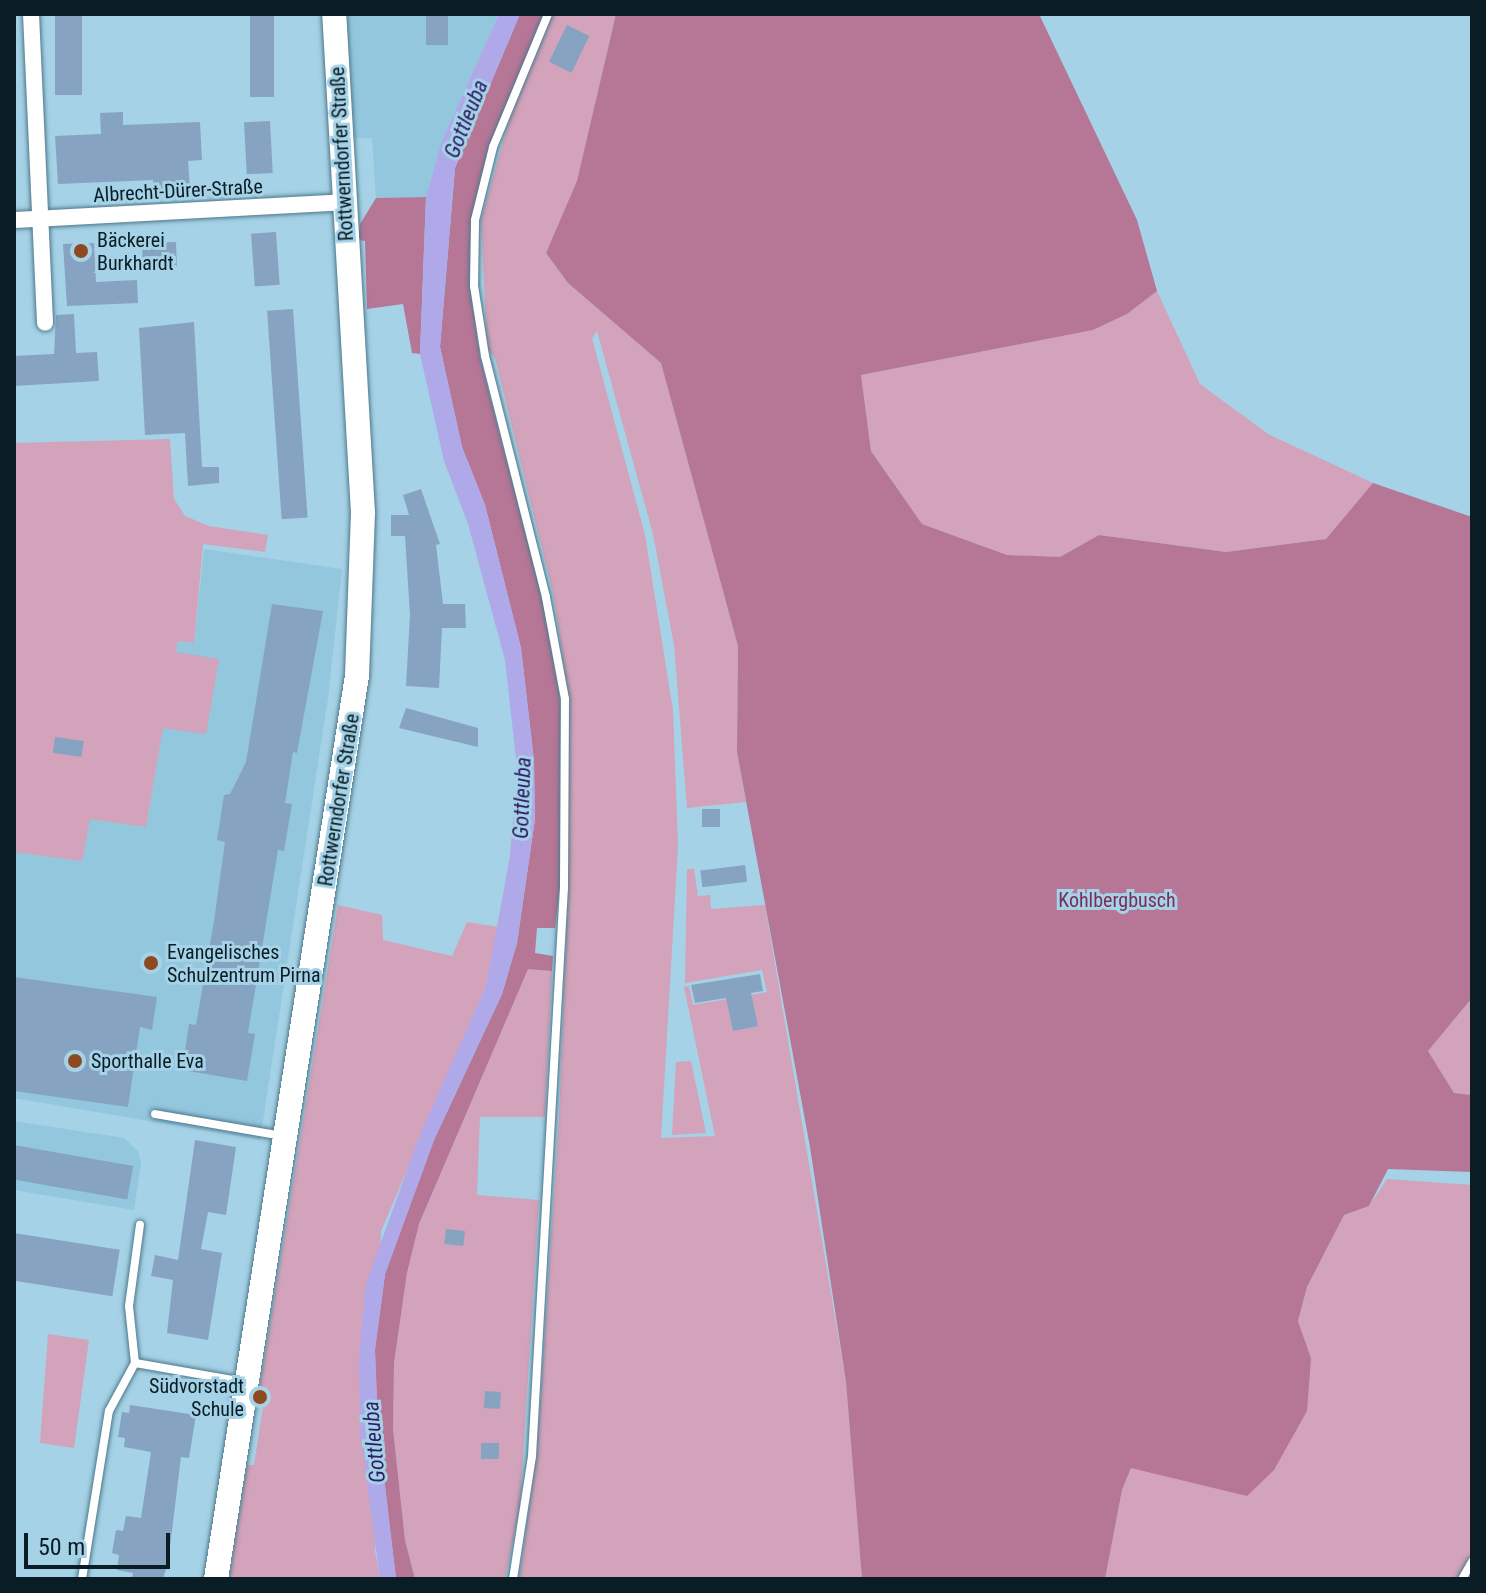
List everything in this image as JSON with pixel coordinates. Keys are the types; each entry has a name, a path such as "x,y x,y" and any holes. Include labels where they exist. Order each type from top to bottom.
{"main road":[{"name":"Rottwerndorfer Straße","path":"216,1579 348,746 362,612 363,513 334,14"}],"street":[{"path":"31,14 45,323"},
{"name":"Albrecht-Dürer-Straße","path":"14,220 345,202"}],"lane":[{"path":"513,1579 532,1456 564,888 565,699 546,597 485,356 474,286 475,220 493,147 548,14"},
{"path":"155,1114 287,1137"},
{"path":"82,1579 109,1411 135,1363 129,1306 140,1225"},
{"path":"135,1363 246,1382"},
{"path":"1462,1579 1472,1562"}],"shaded area":[{"path":"346,14 499,14 441,143 426,197 376,198 372,138 352,138"},
{"path":"552,14 616,14 577,182 546,253 568,283 661,363 738,646 737,752 746,802 687,808 674,645 653,534 597,331 592,338 645,535 673,710 678,846 661,1138 715,1136 684,987 689,986 693,1005 767,992 762,970 685,983 687,869 694,869 698,896 710,895 711,909 765,905 846,1382 862,1579 519,1579 537,1450 559,1118 568,885 568,694 553,593 495,358 487,348 481,220 516,95"},
{"path":"1157,291 1200,384 1268,434 1373,483 1326,539 1226,552 1099,535 1060,557 1007,555 922,524 871,451 861,375 1093,330 1127,314"},
{"path":"170,439 174,499 185,516 209,526 268,535 265,552 203,544 194,643 178,641 176,652 219,659 206,734 163,728 146,827 90,819 82,861 14,852 14,443"},
{"name":"Evangelisches Schulzentrum Pirna","path":"204,549 342,569 328,698 260,1140 14,1098 14,807 146,827 178,641 194,643"},
{"path":"338,905 382,915 383,940 452,956 467,922 499,927 486,986 381,1231 375,1551 380,1579 229,1579 247,1465 254,1465 265,1394 259,1393"},
{"path":"528,968 552,971 545,1117 480,1117 477,1195 539,1200 520,1507 505,1579 415,1579 405,1540 393,1429 394,1363 407,1273 419,1224"},
{"path":"1472,998 1472,1095 1454,1093 1428,1051"},
{"path":"691,1061 706,1133 672,1135 676,1062"},
{"path":"14,1121 124,1138 138,1151 141,1163 134,1210 14,1190"},
{"path":"1387,1179 1472,1185 1472,1579 1105,1579 1122,1490 1131,1468 1184,1477 1311,1358 1298,1321 1307,1287 1344,1215 1369,1206"},
{"path":"48,1334 89,1340 74,1448 40,1443"}],"green space":[{"path":"520,14 544,14 489,147 471,222 470,287 480,357 543,601 560,699 560,886 555,928 537,928 535,953 553,956 552,971 528,969 419,1224 407,1273 394,1363 393,1429 405,1540 415,1579 396,1579 378,1427 375,1350 385,1274 434,1140 502,994 517,943 535,819 534,761 521,648 485,505 462,447 440,347 455,168"},
{"name":"Kohlbergbusch","path":"616,14 1039,14 1137,220 1157,291 1127,314 1093,330 861,375 871,451 922,524 1007,555 1060,557 1099,535 1226,552 1326,539 1373,483 1472,517 1472,998 1428,1051 1454,1093 1472,1095 1472,1172 1388,1169 1369,1206 1344,1215 1307,1287 1298,1321 1311,1358 1307,1411 1274,1470 1247,1496 1131,1468 1122,1490 1105,1579 862,1579 846,1382 810,1147 737,752 738,646 661,363 568,283 546,253 577,181"},
{"path":"426,197 420,354 412,353 403,304 367,309 365,241 358,240 360,224 376,198"}],"water":[{"name":"Gottleuba","path":"499,14 520,14 455,168 440,347 462,447 485,505 521,648 534,762 535,819 517,943 502,994 434,1140 385,1274 375,1350 378,1427 396,1579 380,1579 360,1433 359,1357 366,1284 419,1137 486,986 510,856 517,768 505,660 468,524 444,461 420,354 426,197 441,143"}],"building":[{"path":"55,14 82,14 82,95 55,95"},
{"path":"250,14 274,14 274,97 250,97"},
{"path":"426,14 448,14 448,45 426,45"},
{"path":"567,25 589,36 571,73 549,62"},
{"path":"123,112 123,125 200,122 202,160 188,161 190,189 153,191 153,180 58,184 55,136 101,134 100,113"},
{"path":"270,121 273,173 247,174 244,122"},
{"path":"276,232 280,285 255,287 251,234"},
{"path":"176,242 177,266 143,267 142,243"},
{"path":"94,243 96,282 137,280 138,303 67,306 63,244"},
{"path":"293,309 308,517 282,519 267,311"},
{"path":"74,314 76,353 97,352 99,381 14,386 14,356 54,354 56,315"},
{"path":"194,322 202,467 219,467 219,483 188,486 185,433 145,435 139,328"},
{"path":"421,489 440,544 436,545 443,604 465,604 466,628 442,628 439,688 406,686 410,615 405,536 391,536 391,515 409,515 403,495"},
{"path":"272,604 323,611 297,753 293,752 285,803 292,804 284,851 278,850 248,1033 255,1034 247,1081 182,1070 189,1024 196,1025 214,921 225,842 217,840 224,795 230,794 246,762"},
{"path":"406,708 478,728 478,747 399,728"},
{"path":"55,737 84,741 81,757 53,753"},
{"path":"702,809 720,809 720,827 702,827"},
{"path":"745,865 747,882 702,887 700,870"},
{"path":"760,974 763,991 751,993 758,1026 733,1031 726,998 695,1003 691,985"},
{"name":"Sporthalle Eva","path":"14,977 157,997 152,1030 140,1027 128,1107 14,1091"},
{"path":"195,1140 236,1147 226,1215 208,1212 201,1249 222,1253 208,1340 167,1333 173,1280 151,1276 155,1255 178,1260"},
{"path":"14,1145 133,1166 127,1199 14,1180"},
{"path":"446,1229 465,1231 463,1246 444,1244"},
{"path":"14,1233 120,1250 112,1296 14,1281"},
{"path":"485,1391 501,1392 500,1409 484,1408"},
{"path":"130,1405 196,1415 189,1458 181,1457 168,1563 163,1578 132,1579 133,1573 117,1570 119,1555 112,1553 116,1530 123,1531 126,1516 141,1518 151,1452 124,1447 125,1438 118,1437 122,1412 129,1413"},
{"path":"481,1443 499,1443 499,1459 481,1459"}],"place":[{"name":"Bäckerei Burkhardt","path":"81,251"},
{"name":"Evangelisches Schulzentrum Pirna","path":"151,963"},
{"name":"Sporthalle Eva","path":"75,1061"},
{"name":"Südvorstadt Schule","path":"260,1397"}]}
